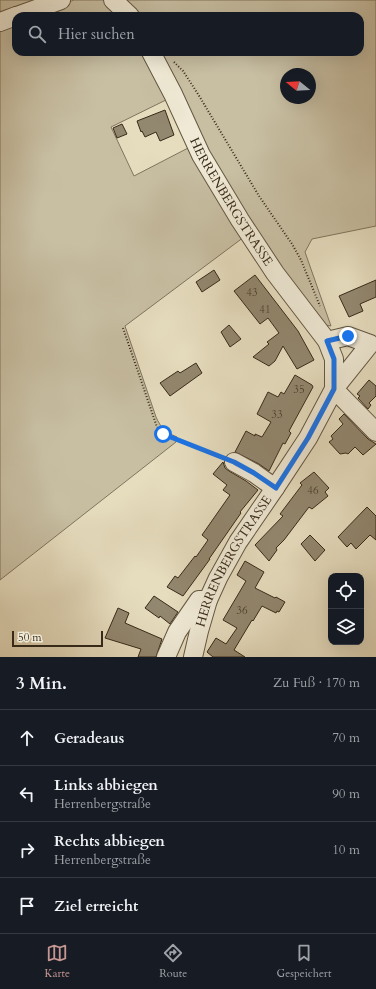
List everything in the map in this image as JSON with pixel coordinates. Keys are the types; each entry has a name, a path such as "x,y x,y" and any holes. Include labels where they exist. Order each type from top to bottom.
{"street":[{"path":"27,12 61,0"},
{"path":"113,0 126,12"},
{"path":"0,22 12,18"},
{"name":"HERRENBERGSTRASSE","path":"152,56 173,94 201,155 240,220 275,273 327,341 334,359 334,389"},
{"name":"HERRENBERGSTRASSE","path":"193,657 208,600 218,578 238,542 276,488 308,438 334,389 373,341 348,336 327,341"},
{"path":"334,389 376,432"},
{"path":"234,462 276,488"},
{"path":"166,657 177,632 199,600 208,600"}],"path":[{"path":"172,61 183,71 259,196 292,244 301,260 321,309"},
{"path":"123,328 157,427 163,434 234,462"}],"shaded area":[{"path":"0,0 47,0 12,12 0,17"},
{"path":"74,0 104,0 118,12 42,12"},
{"path":"120,0 376,0 376,226 312,239 305,252 331,326 325,325 280,271 208,154 158,56 364,56 364,12 132,12"},
{"path":"12,22 12,56 147,56 170,98 111,127 134,176 190,147 244,237 125,326 156,417 164,429 177,437 176,442 0,580 0,26"}],"building":[{"path":"165,110 174,135 160,141 156,132 145,137 142,131 141,132 137,121"},
{"path":"122,124 127,134 117,138 113,128"},
{"path":"214,270 220,280 202,292 196,282"},
{"path":"255,275 298,331 314,360 297,369 283,346 275,361 269,366 253,357 269,344 267,342 279,333 268,318 260,324 234,291"},
{"path":"376,280 376,297 360,304 363,311 349,317 339,296"},
{"path":"229,325 241,339 230,347 221,332"},
{"path":"196,363 202,373 170,396 160,383 178,371 180,373"},
{"path":"295,375 313,387 289,431 291,433 285,444 283,443 269,471 259,464 235,452 246,431 255,436 255,434 262,437 271,422 257,414 268,392 278,397 281,392 284,394"},
{"path":"369,380 376,386 376,396 369,403 371,405 368,409 358,398 360,396 357,394"},
{"path":"344,414 368,439 376,444 363,455 355,447 348,454 340,454 329,442 333,439 331,436 343,424 339,419"},
{"path":"223,462 225,468 258,490 240,512 241,513 210,559 183,596 167,587 175,576 178,578 208,540 202,535 230,495 223,490 227,485 213,474"},
{"path":"314,472 329,488 325,492 328,496 312,509 309,507 284,540 276,548 277,550 269,561 255,545 283,516 280,514 302,485 300,483"},
{"path":"367,507 376,516 376,540 370,535 356,549 351,543 347,547 338,537"},
{"path":"310,535 325,550 315,561 301,544"},
{"path":"245,561 264,572 255,588 285,602 279,612 277,611 276,613 262,606 234,650 245,657 213,657 207,652 216,638 226,644 237,628 223,620 246,581 237,575"},
{"path":"154,596 178,612 170,624 160,616 159,618 145,608"},
{"path":"118,608 129,613 125,623 162,639 156,657 138,657 141,649 105,638"}],"route":[{"path":"163,434 234,462 276,488 308,438 334,389 334,359 327,341 348,336"}]}
